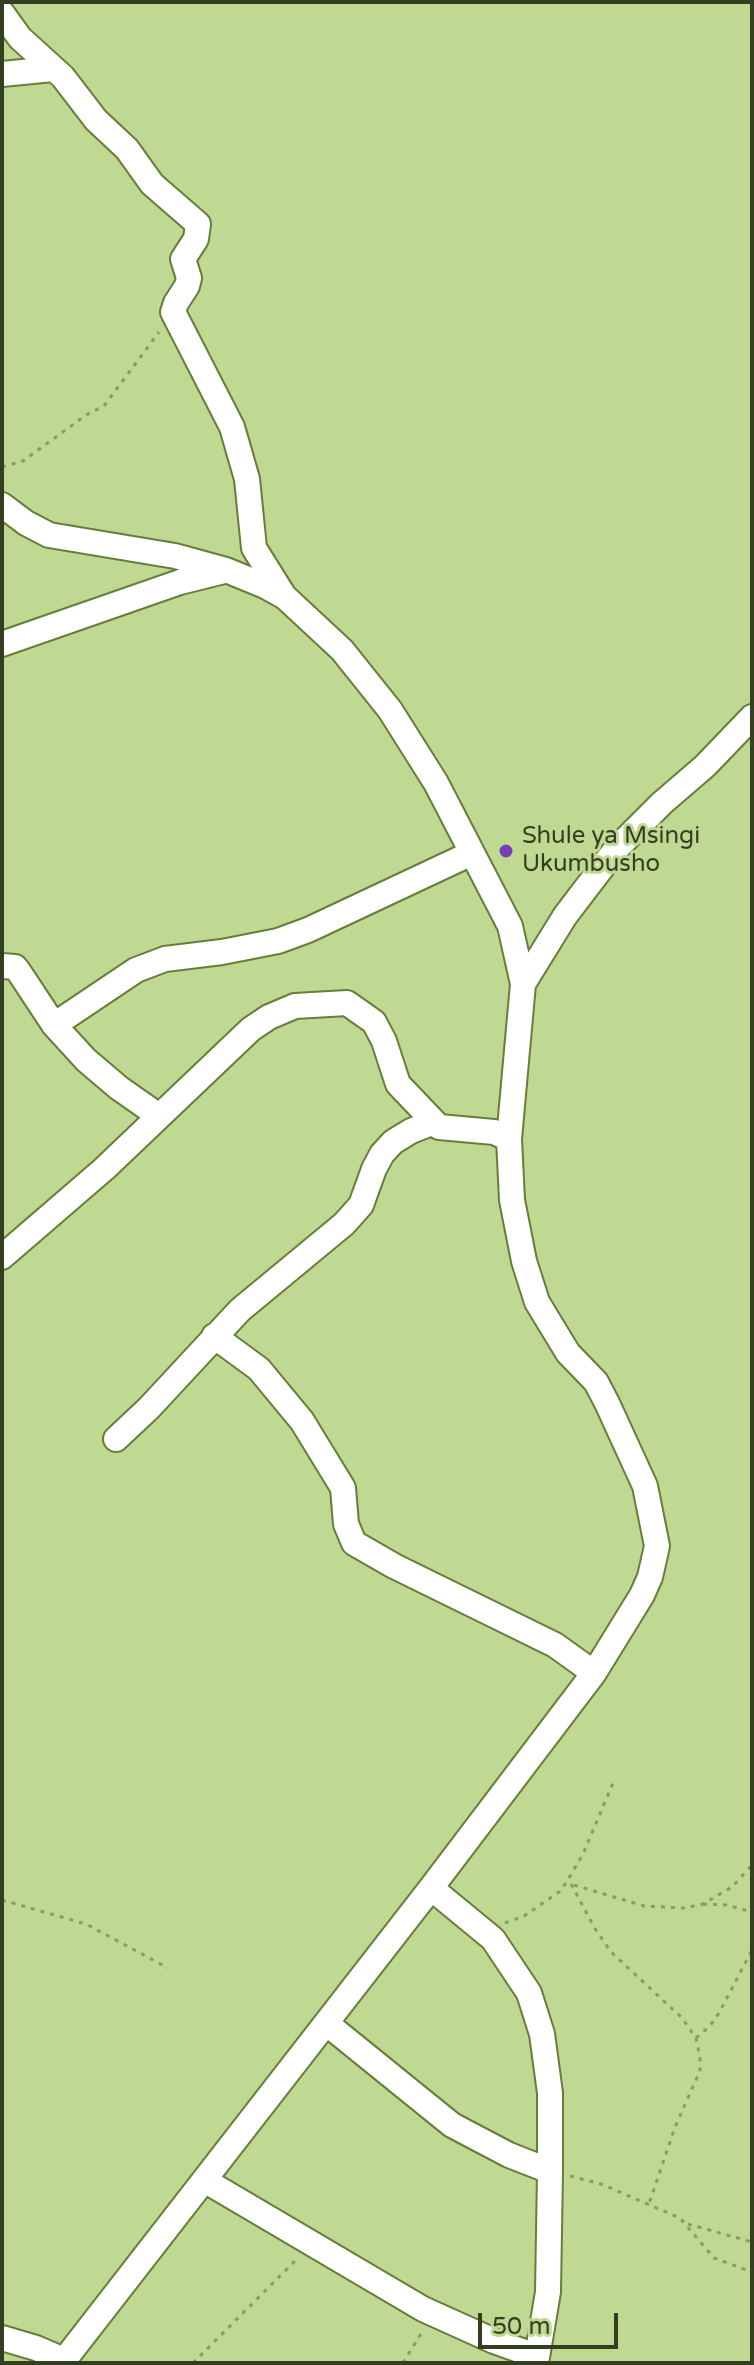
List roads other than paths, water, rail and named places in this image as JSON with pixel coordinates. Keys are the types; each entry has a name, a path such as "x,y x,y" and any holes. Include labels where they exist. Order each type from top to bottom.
{"street":[{"path":"2,13 20,38 63,77 96,120 127,149 152,184 198,224 196,239 183,259 189,278 187,286 173,312 232,427 247,479 254,548 285,597 342,650 390,710 436,783 510,926 523,984 509,1139 512,1200 524,1261 537,1302 568,1353 596,1382 607,1403 645,1486 657,1546 642,1595 594,1673 63,2362 36,2348 2,2338"},
{"path":"2,74 53,69"},
{"path":"2,505 49,535 175,556 226,570 285,597"},
{"path":"2,644 180,582 226,570"},
{"path":"523,984 565,916 616,849 705,766 752,717"},
{"path":"54,1025 136,970 165,959 278,941 472,853"},
{"path":"2,966 15,967 54,1025 86,1060 159,1116"},
{"path":"2,1257 104,1169 220,1056 269,1017 295,1006 347,1003 374,1022 384,1041 398,1084 439,1127 494,1132 509,1139"},
{"path":"116,1439 267,1285 344,1224 361,1205 374,1169 393,1142 434,1122"},
{"path":"214,1336 259,1369 302,1421 343,1488 346,1524 354,1543 394,1566 555,1645 594,1673"},
{"path":"204,2180 427,2311 536,2360 548,2292 550,2093 542,2034 529,1993 493,1939 431,1888"},
{"path":"326,2023 452,2125 509,2155 550,2171"}],"place":[{"name":"Shule ya Msingi Ukumbusho","path":"506,851"}]}
